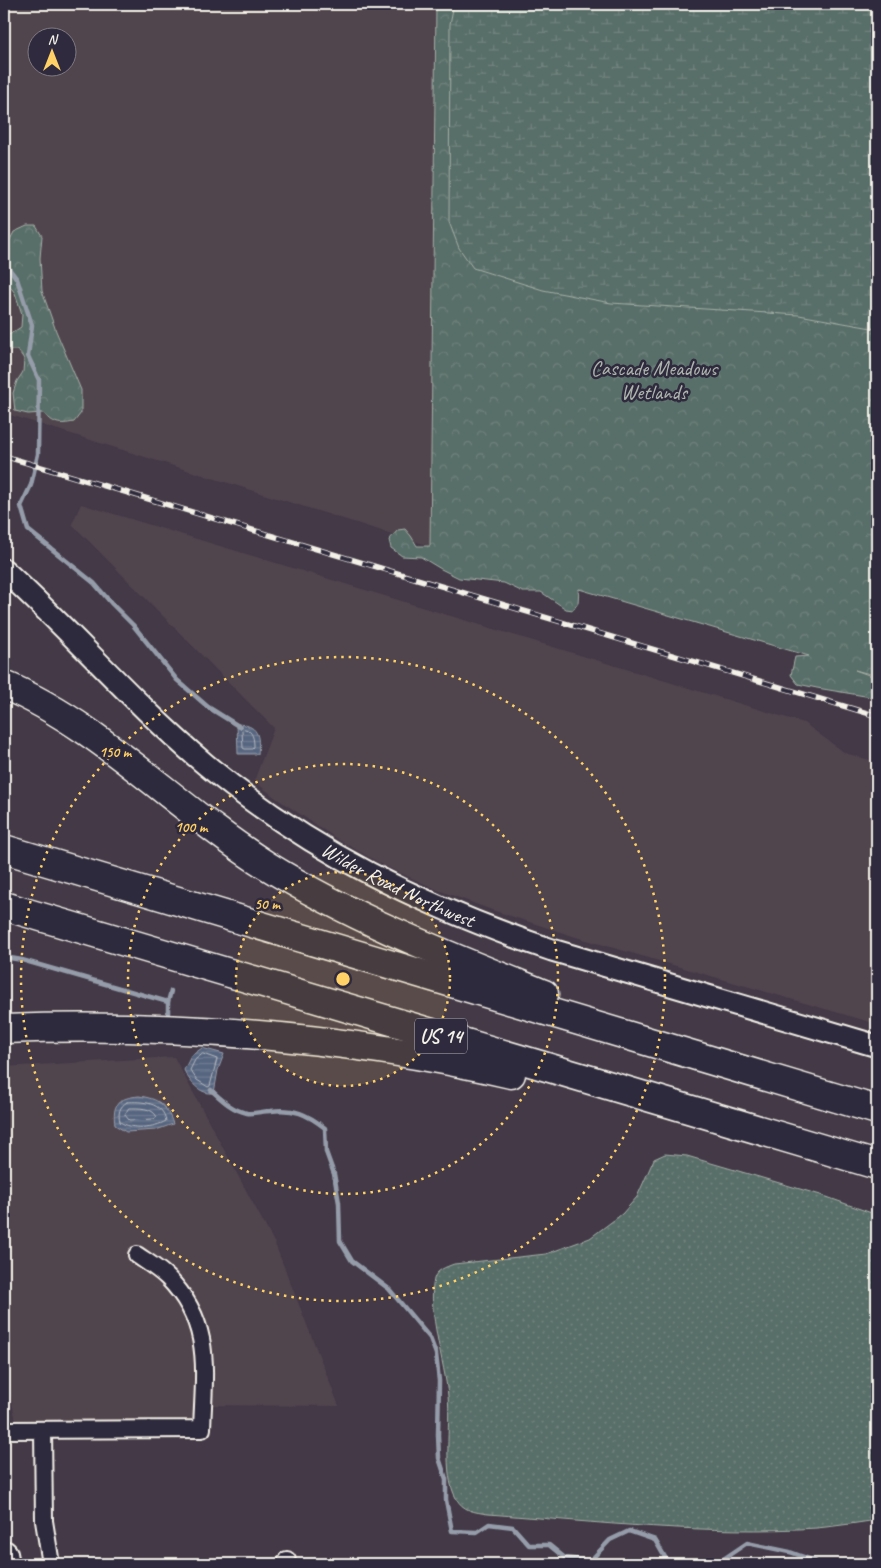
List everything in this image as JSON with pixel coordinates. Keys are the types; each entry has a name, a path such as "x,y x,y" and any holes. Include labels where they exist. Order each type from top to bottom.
{"highway":[{"path":"4,685 35,699 74,723 216,831 266,865 316,893 413,940 720,1063"},
{"name":"US 14","path":"4,849 877,1110"},
{"name":"US 14","path":"4,906 877,1165"},
{"path":"4,1029 139,1027 219,1032 363,1046 488,1069 795,1141"}],"main road":[{"path":"4,1554 6,1564"}],"street":[{"name":"Wilder Road Northwest","path":"4,570 158,722 205,763 279,820 358,868 414,896 552,950 877,1046"},
{"path":"4,1430 202,1429 204,1356 196,1318 185,1299 167,1277 137,1255"},
{"path":"43,1430 44,1521 51,1564"}],"shaded area":[{"path":"4,4 436,4 430,546 4,413"},
{"path":"81,504 804,723 845,753 877,762 877,1024 576,937 492,910 438,890 385,866 337,839 254,781 274,728 72,524"},
{"path":"174,1057 275,1244 339,1406 203,1405 202,1429 18,1430 4,1366 4,1067"}],"green space":[{"name":"Cascade Meadows Wetlands","path":"436,4 877,4 877,676 855,670 877,678 877,698 798,684 791,675 795,657 809,656 579,589 578,603 573,610 566,609 541,592 523,592 504,583 459,578 421,557 402,556 391,548 389,540 398,530 405,529 417,546 430,546"},
{"path":"454,4 877,4 877,329 799,315 611,303 543,290 473,268 459,248 449,222 450,24"},
{"path":"27,226 36,226 42,236 40,258 42,291 56,331 81,390 81,413 74,422 60,423 43,413 28,414 15,411 13,393 17,381 23,372 24,359 18,350 4,350 4,338 21,327 22,314 15,293 4,279 4,251 14,232"},
{"path":"665,1154 687,1156 824,1196 877,1215 877,1520 817,1528 776,1530 652,1527 483,1513 462,1506 456,1498 449,1476 449,1408 433,1306 432,1292 435,1276 442,1269 454,1264 546,1254 590,1238 622,1214 637,1197 654,1159"}],"water":[{"path":"237,724 249,726 256,732 259,741 258,754 238,754"},
{"path":"202,1048 224,1054 218,1070 214,1093 200,1090 192,1083 184,1070 191,1056"},
{"path":"139,1096 152,1099 161,1104 168,1112 173,1124 156,1130 126,1132 115,1125 114,1118 118,1103 126,1098"}],"waterway":[{"path":"4,262 17,279 32,325 28,356 39,380 38,454 31,485 21,506 28,530 94,583 133,625 177,680 208,707 240,727"},
{"path":"4,957 22,960 168,1002"},
{"path":"168,1013 171,991"},
{"path":"211,1090 227,1104 242,1112 293,1111 312,1119 325,1128 326,1152 334,1174 339,1203 340,1241 352,1261 389,1289 430,1338 436,1354 439,1381 439,1458 446,1479 446,1500 452,1531 477,1532 489,1524 513,1527 529,1545 549,1545 565,1558 590,1561 610,1540 629,1531 655,1540 666,1559 674,1564"},
{"path":"716,1564 747,1543 790,1552 815,1561 816,1564"}],"railway":[{"path":"4,456 877,716"}]}
